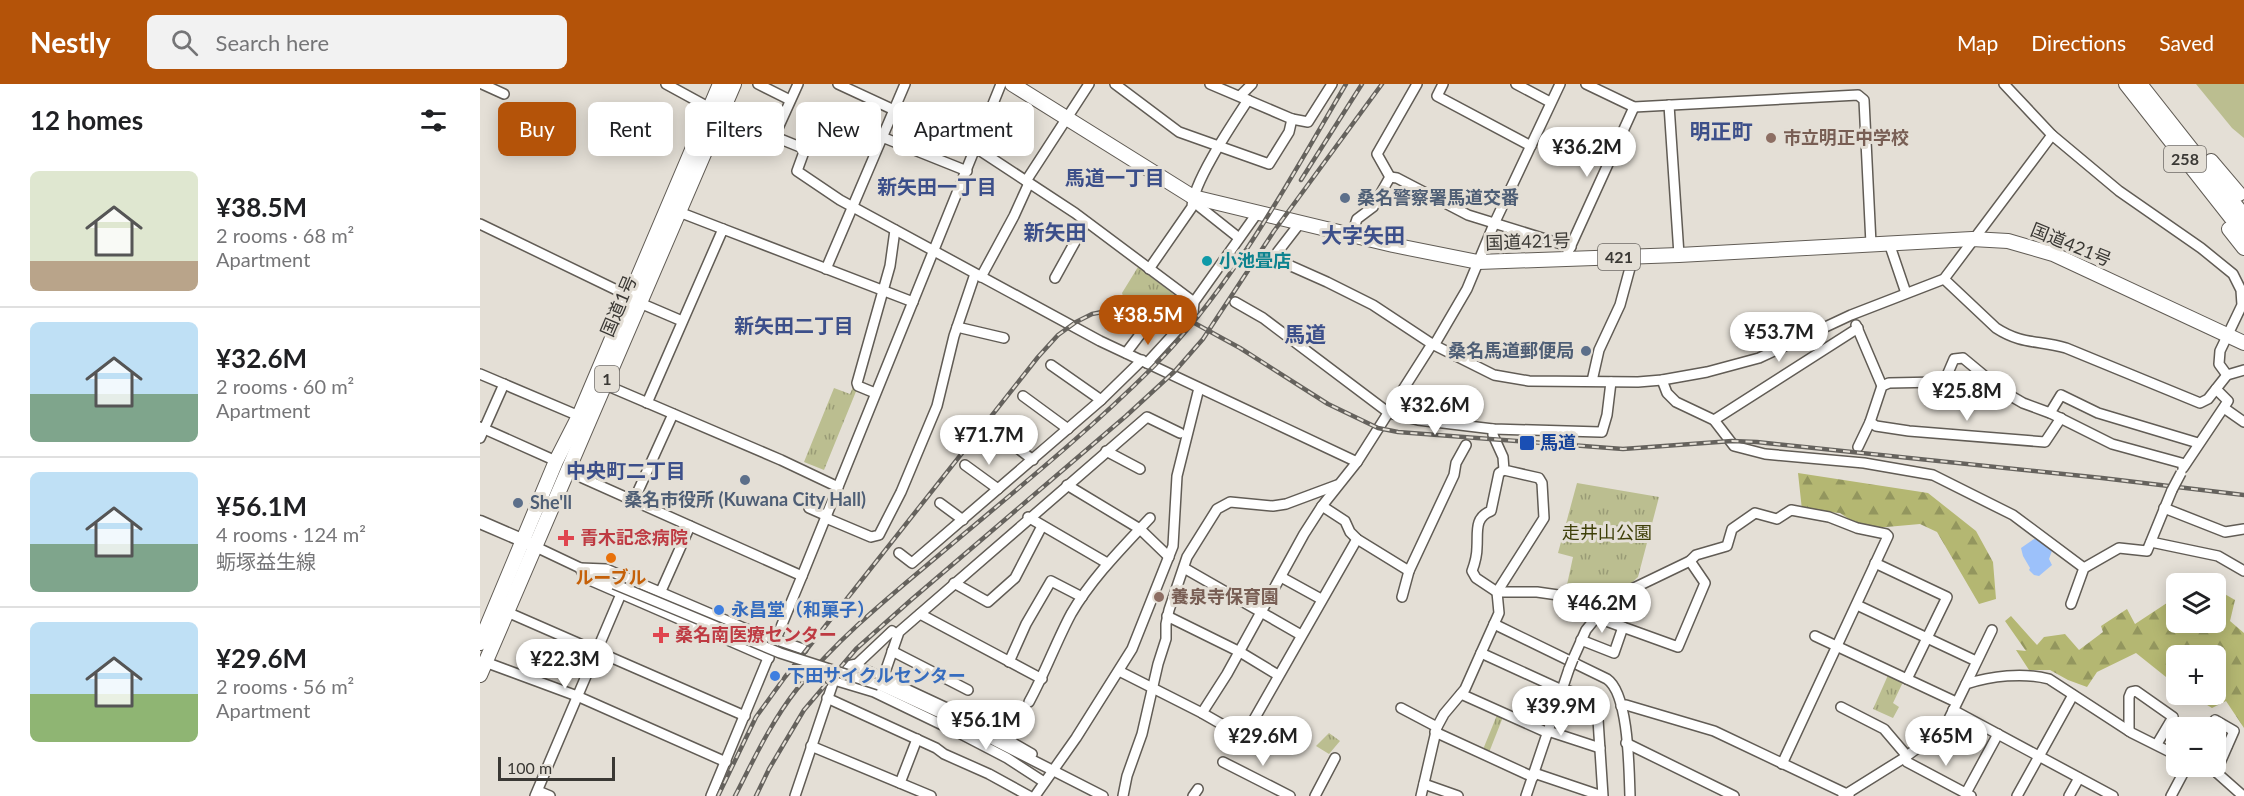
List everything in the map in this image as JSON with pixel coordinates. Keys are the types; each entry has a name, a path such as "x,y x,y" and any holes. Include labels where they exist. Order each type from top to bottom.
{"highway":[{"name":"国道1号","path":"717,102 720,84"},
{"name":"国道1号","path":"721,102 734,84"},
{"name":"国道421号","path":"1012,84 1195,197 1444,256 1478,262 1568,253 1632,257 1972,239 2008,241 2053,254 2244,343"},
{"name":"258","path":"2126,84 2244,234"},
{"name":"258","path":"2140,84 2244,216"},
{"path":"2149,113 2167,149 2244,248"},
{"path":"2188,143 2215,164 2244,201"},
{"name":"国道1号","path":"483,668 567,471 599,382 696,156"},
{"name":"国道1号","path":"634,300 679,212 699,156"},
{"name":"国道1号","path":"482,634 556,460 599,382"}],"main road":[{"path":"480,522 536,547"}],"street":[{"path":"482,84 504,94"},
{"path":"666,84 699,102"},
{"path":"758,84 790,100"},
{"path":"784,114 798,84"},
{"path":"838,84 893,110"},
{"path":"898,102 906,84"},
{"path":"994,102 1001,84"},
{"path":"809,508 871,537 879,535 909,473 937,406 957,327 978,276 1014,216 1028,182 1065,118 1089,84"},
{"path":"1115,84 1179,132 1269,164 1289,132 1292,119"},
{"path":"1210,84 1292,119 1308,122 1332,84"},
{"path":"1149,269 1192,207 1219,147 1252,84"},
{"path":"1390,177 1377,154 1417,84"},
{"path":"1443,84 1437,96 1531,146"},
{"path":"1516,84 1550,102"},
{"path":"1202,713 1240,652 1322,506 1357,462 1432,344 1436,342 1467,289 1494,224 1560,84"},
{"path":"1586,84 1635,107 1858,95 1864,100 1872,244"},
{"path":"2004,84 2052,135 2119,191 2201,248 2233,274 2241,290 2242,305 2227,335 2219,358 2219,364 2227,375"},
{"path":"1669,105 1679,255"},
{"path":"1390,177 1397,178 1458,211 1568,253 1635,107"},
{"path":"826,269 893,112"},
{"path":"1300,222 1273,258 1372,305 1432,344 1494,375 1529,381 1662,380 1707,372 1759,358 1851,315 1944,279 2052,135"},
{"path":"882,137 967,171"},
{"path":"784,141 805,149 797,171 852,207 1126,353 1357,462"},
{"path":"711,796 777,640 973,156"},
{"path":"988,156 1086,222 1194,302"},
{"path":"1352,234 1357,219 1373,207 1390,177"},
{"path":"1195,197 1200,207 1239,237"},
{"path":"679,212 913,302"},
{"path":"899,553 912,563 1144,361 1193,313 1194,302 1258,212"},
{"path":"1055,278 1086,222"},
{"path":"480,224 634,300 682,321"},
{"path":"647,403 723,229"},
{"path":"876,393 858,386 857,383 890,266 895,230"},
{"path":"1889,243 1906,293"},
{"path":"1592,381 1599,350 1620,305 1632,257"},
{"path":"1944,279 1996,328 2013,338 2066,348 2200,403 2208,399 2227,375 2244,370"},
{"path":"1235,302 1263,318 1389,413 1418,420 1493,429 1601,432 1607,415 1611,382"},
{"path":"1851,315 1882,386 1870,422 1858,447"},
{"path":"1126,353 1148,324"},
{"path":"957,327 1004,338"},
{"path":"1714,420 1858,328"},
{"path":"1882,386 1889,383 1945,380 1954,359 1963,358 2004,392 2023,403 2061,418 2112,444 2183,468"},
{"path":"1051,365 1101,400"},
{"path":"480,374 579,416"},
{"path":"1662,380 1667,393 1676,402 1714,420 1734,446 1765,454 1864,463 1934,475 2013,515 2084,568"},
{"path":"599,382 838,487"},
{"path":"504,384 481,431 556,460"},
{"path":"1035,796 1076,738 1132,649 1141,621 1169,557 1173,546 1178,469 1199,388"},
{"path":"2071,604 2084,568 2119,548 2147,551 2183,468 2228,401 2216,389"},
{"path":"2050,413 2061,394 2098,413 2198,443"},
{"path":"1023,396 1068,429"},
{"path":"2224,408 2244,422"},
{"path":"634,500 673,414"},
{"path":"881,681 899,632 1106,451 1147,417 1180,433"},
{"path":"1870,422 1876,426 1909,430 2045,442 2061,418"},
{"path":"1493,429 1493,435 1503,457 1504,470"},
{"path":"994,430 1033,460"},
{"path":"1402,597 1409,571 1466,445"},
{"path":"1106,451 1140,469"},
{"path":"965,465 998,489"},
{"path":"1421,796 1436,730 1444,714 1461,694 1500,613 1497,592 1542,521 1544,511 1542,483 1539,478 1504,470 1499,473 1491,512 1484,514 1479,520 1478,548 1472,571 1474,576 1497,592 1537,592 1583,598 1588,601 1595,616 1678,647 1705,584 1690,561"},
{"path":"567,471 802,576"},
{"path":"1123,796 1127,776 1142,734 1166,639 1167,616 1187,557 1217,509 1230,502 1273,506 1287,504 1340,484"},
{"path":"1067,485 1140,529 1169,557"},
{"path":"940,503 963,520"},
{"path":"1322,506 1346,521 1350,532 1357,539 1409,571"},
{"path":"2164,508 2225,532 2244,529"},
{"path":"1526,796 1569,669 1581,640 1595,616 1611,599 1690,561 1696,555 1727,546 1732,529 1755,513 1777,519 1791,510 1829,517 1857,528 1888,536 1782,764"},
{"path":"1028,517 1107,563"},
{"path":"1029,702 1082,597 1107,563 1150,518"},
{"path":"661,591 690,526"},
{"path":"954,583 988,602 1015,578 1042,526"},
{"path":"1119,671 1244,737 1357,539"},
{"path":"2151,542 2218,556 2244,571"},
{"path":"536,547 614,584 780,653 881,681"},
{"path":"1875,563 1947,597 1907,679"},
{"path":"580,568 606,569 746,629 803,648"},
{"path":"580,568 585,578 769,658"},
{"path":"1184,568 1301,634"},
{"path":"1281,577 1321,599"},
{"path":"1009,662 1026,624 1051,581 1082,597"},
{"path":"550,796 537,793 621,594"},
{"path":"1857,605 1976,661"},
{"path":"507,612 745,716"},
{"path":"920,614 1042,679"},
{"path":"1167,616 1240,652 1278,675"},
{"path":"1494,624 1610,681 1616,689 1621,706 1633,795"},
{"path":"1581,640 1614,653 1623,627"},
{"path":"1621,706 1626,705 1714,732 1847,795 1906,757 1938,733 1955,706 1992,630"},
{"path":"797,795 834,680 847,666 857,663 892,631 897,635"},
{"path":"1815,636 1907,679 1998,734 2113,796"},
{"path":"892,651 968,690"},
{"path":"1401,708 1436,730 1533,775 1602,796 1597,704 1594,700 1481,653"},
{"path":"857,663 881,681 1103,796"},
{"path":"483,668 577,696 726,762"},
{"path":"1966,684 1985,678 2049,679 2128,731 2166,749"},
{"path":"834,680 874,692 939,723 1007,758 1044,782"},
{"path":"2128,731 2129,697 2131,692 2136,691 2173,717 2157,744"},
{"path":"1461,694 1548,732 1600,748"},
{"path":"2017,796 2073,695"},
{"path":"827,698 917,739 1029,796"},
{"path":"1841,707 1884,729 1908,762 1968,795 1998,734"},
{"path":"2226,726 2233,729 2226,750"},
{"path":"900,783 917,739"},
{"path":"1626,743 1734,796"},
{"path":"811,746 931,796"},
{"path":"1315,796 1335,758"},
{"path":"1223,762 1290,796"},
{"path":"2171,796 2181,777"},
{"path":"2222,777 2243,796"},
{"path":"2070,796 2079,778"},
{"path":"1424,784 1458,796"}],"green space":[{"path":"2196,84 2244,84 2244,138 2232,128"},
{"path":"1138,267 1185,303 1182,307 1161,300 1123,296 1122,293"},
{"path":"853,387 857,389 824,470 804,462 834,388 850,394"},
{"path":"1798,473 1928,493 1976,531 1993,562 1996,599 1979,604 1937,532 1920,524 1864,529 1840,513 1802,510"},
{"name":"走井山公園","path":"1577,483 1659,497 1638,577 1626,588 1609,595 1594,611 1591,598 1565,594 1573,557 1558,553"},
{"path":"2226,595 2235,600 2230,621 2244,633 2244,728 2226,701 2226,645 2166,645 2166,677 2136,653 2097,672 2087,687 2050,670 2029,670 2016,650 2026,651 2005,621 2011,616 2037,645 2044,637 2065,634 2079,650 2103,632 2101,626 2127,609 2135,624 2166,604 2166,633 2226,633"},
{"path":"1889,673 1904,680 1893,703 1899,707 1893,718 1873,709"},
{"path":"1497,715 1503,717 1488,755 1482,752"},
{"path":"1329,733 1340,741 1329,754 1316,746"}],"water":[{"path":"2037,537 2053,548 2049,559 2052,565 2039,576 2029,570 2021,548"}],"railway":[{"path":"735,796 779,714 829,652 883,602 1101,416 1182,336 1209,303 1258,232 1346,84"},
{"path":"1301,180 1362,84"},
{"path":"756,796 769,769 804,710 856,649 1175,371 1203,339 1274,231 1382,84"},
{"path":"718,796 756,717 785,677 1038,357 1058,335 1076,322 1092,314 1137,305 1178,314 1240,348 1328,404 1378,428 1398,432 1623,449 1732,441 1757,442 2244,495"}],"place":[{"name":"市立明正中学校","path":"1771,138"},
{"name":"桑名警察署馬道交番","path":"1345,198"},
{"name":"小池畳店","path":"1207,261"},
{"name":"桑名馬道郵便局","path":"1586,351"},
{"name":"馬道","path":"1527,443"},
{"name":"桑名市役所 (Kuwana City Hall)","path":"745,480"},
{"name":"She'll","path":"518,503"},
{"name":"青木記念病院","path":"566,538"},
{"name":"ルーブル","path":"611,558"},
{"name":"養泉寺保育園","path":"1159,597"},
{"name":"永昌堂（和菓子）","path":"719,610"},
{"name":"桑名南医療センター","path":"661,635"},
{"name":"下田サイクルセンター","path":"775,676"}],"district":[{"name":"明正町","path":"1721,132"},
{"name":"馬道一丁目","path":"1115,178"},
{"name":"新矢田一丁目","path":"937,187"},
{"name":"新矢田","path":"1055,233"},
{"name":"大字矢田","path":"1363,236"},
{"name":"新矢田二丁目","path":"794,326"},
{"name":"馬道","path":"1305,335"},
{"name":"中央町二丁目","path":"626,471"}]}
